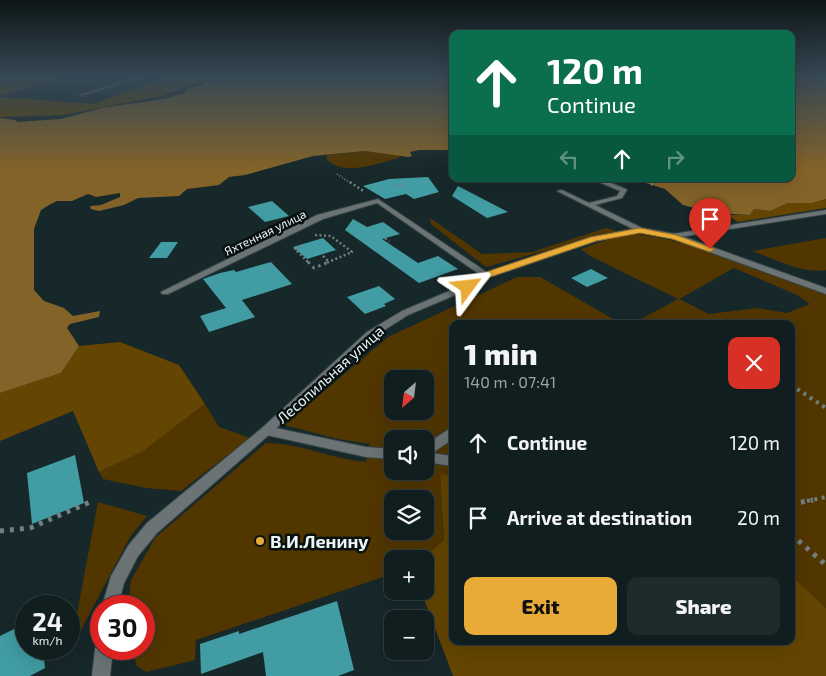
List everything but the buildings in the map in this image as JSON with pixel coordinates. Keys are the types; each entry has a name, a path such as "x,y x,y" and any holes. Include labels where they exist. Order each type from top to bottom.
{"street":[{"path":"588,205 620,197 624,190 604,182"},
{"path":"560,191 640,230"},
{"path":"378,201 487,275"},
{"name":"Яхтенная улица","path":"165,292 320,217 378,201"},
{"name":"Лесопильная улица","path":"113,595 117,581 133,551 152,528 266,431 370,334 404,313 483,280 487,275 594,239 640,230 673,236 826,212"},
{"path":"673,236 826,291"},
{"path":"266,431 366,452 384,453"},
{"path":"434,446 449,436"},
{"path":"434,458 449,461"},
{"path":"101,676 103,660"}],"path":[{"path":"337,174 378,201"},
{"path":"651,185 654,182"},
{"path":"395,185 404,184"},
{"path":"301,247 295,249 314,268 352,252 327,233 306,238"},
{"path":"385,238 389,241"},
{"path":"323,256 329,262"},
{"path":"795,388 826,408"},
{"path":"795,503 826,498"},
{"path":"0,531 30,528 90,502"},
{"path":"795,538 826,565"}],"shaded area":[{"path":"0,108 102,108 63,115 0,117"},
{"path":"102,108 449,108 449,150 419,150 410,152 412,156 408,157 365,151 313,156 245,175 229,177 219,185 187,189 179,196 138,198 124,205 99,211 91,209 90,206 101,205 120,197 120,193 96,197 88,194 72,201 57,201 49,205 41,210 34,229 34,290 44,301 64,308 73,316 100,311 99,317 70,324 67,328 79,346 61,373 0,393 0,118 16,120 17,122 61,119"},
{"path":"795,108 826,108 826,199 812,203 788,203 770,211 754,209 750,215 713,213 683,205 665,189 643,182 795,182"},
{"path":"365,151 399,155 399,158 352,168 343,168 327,160 327,155"},
{"path":"826,199 826,208 738,222 727,215 750,215 754,209 770,211 788,203 812,203"},
{"path":"430,218 482,254 532,252 606,228 617,231 486,267 431,224"},
{"path":"638,234 662,238 758,266 826,295 826,608 795,579 795,320 639,320 678,299 590,256 581,249 612,238","holes":["734,268 797,295 810,304 787,313 758,308 709,314 679,299"]},
{"path":"826,238 826,270 817,271 798,268 752,251"},
{"path":"517,277 540,277 615,320 449,320 449,476 440,475 444,540 432,550 384,550 384,577 196,640 195,660 146,672 137,666 135,660 155,660 155,595 129,595 131,580 155,538 266,443 304,448 341,458 366,462 370,444 338,439 284,425 388,337"},
{"path":"120,342 179,365 205,404 142,452 99,472 73,411 0,441 0,393 61,373 79,346"},
{"path":"205,404 219,427 250,438 181,491 146,488 103,479 99,472 142,452"},
{"path":"440,474 449,476 449,645 795,645 795,579 826,608 826,676 453,676 434,626 434,610 428,610 424,600 434,600 434,550 432,550 444,540"},
{"path":"98,502 147,516 130,537 99,595 90,595 90,613 80,632 80,598"}],"place":[{"name":"В.И.Ленину","path":"260,541"}],"route":[{"path":"468,287 483,280 487,275 594,239 640,230 673,236 710,249"}]}
